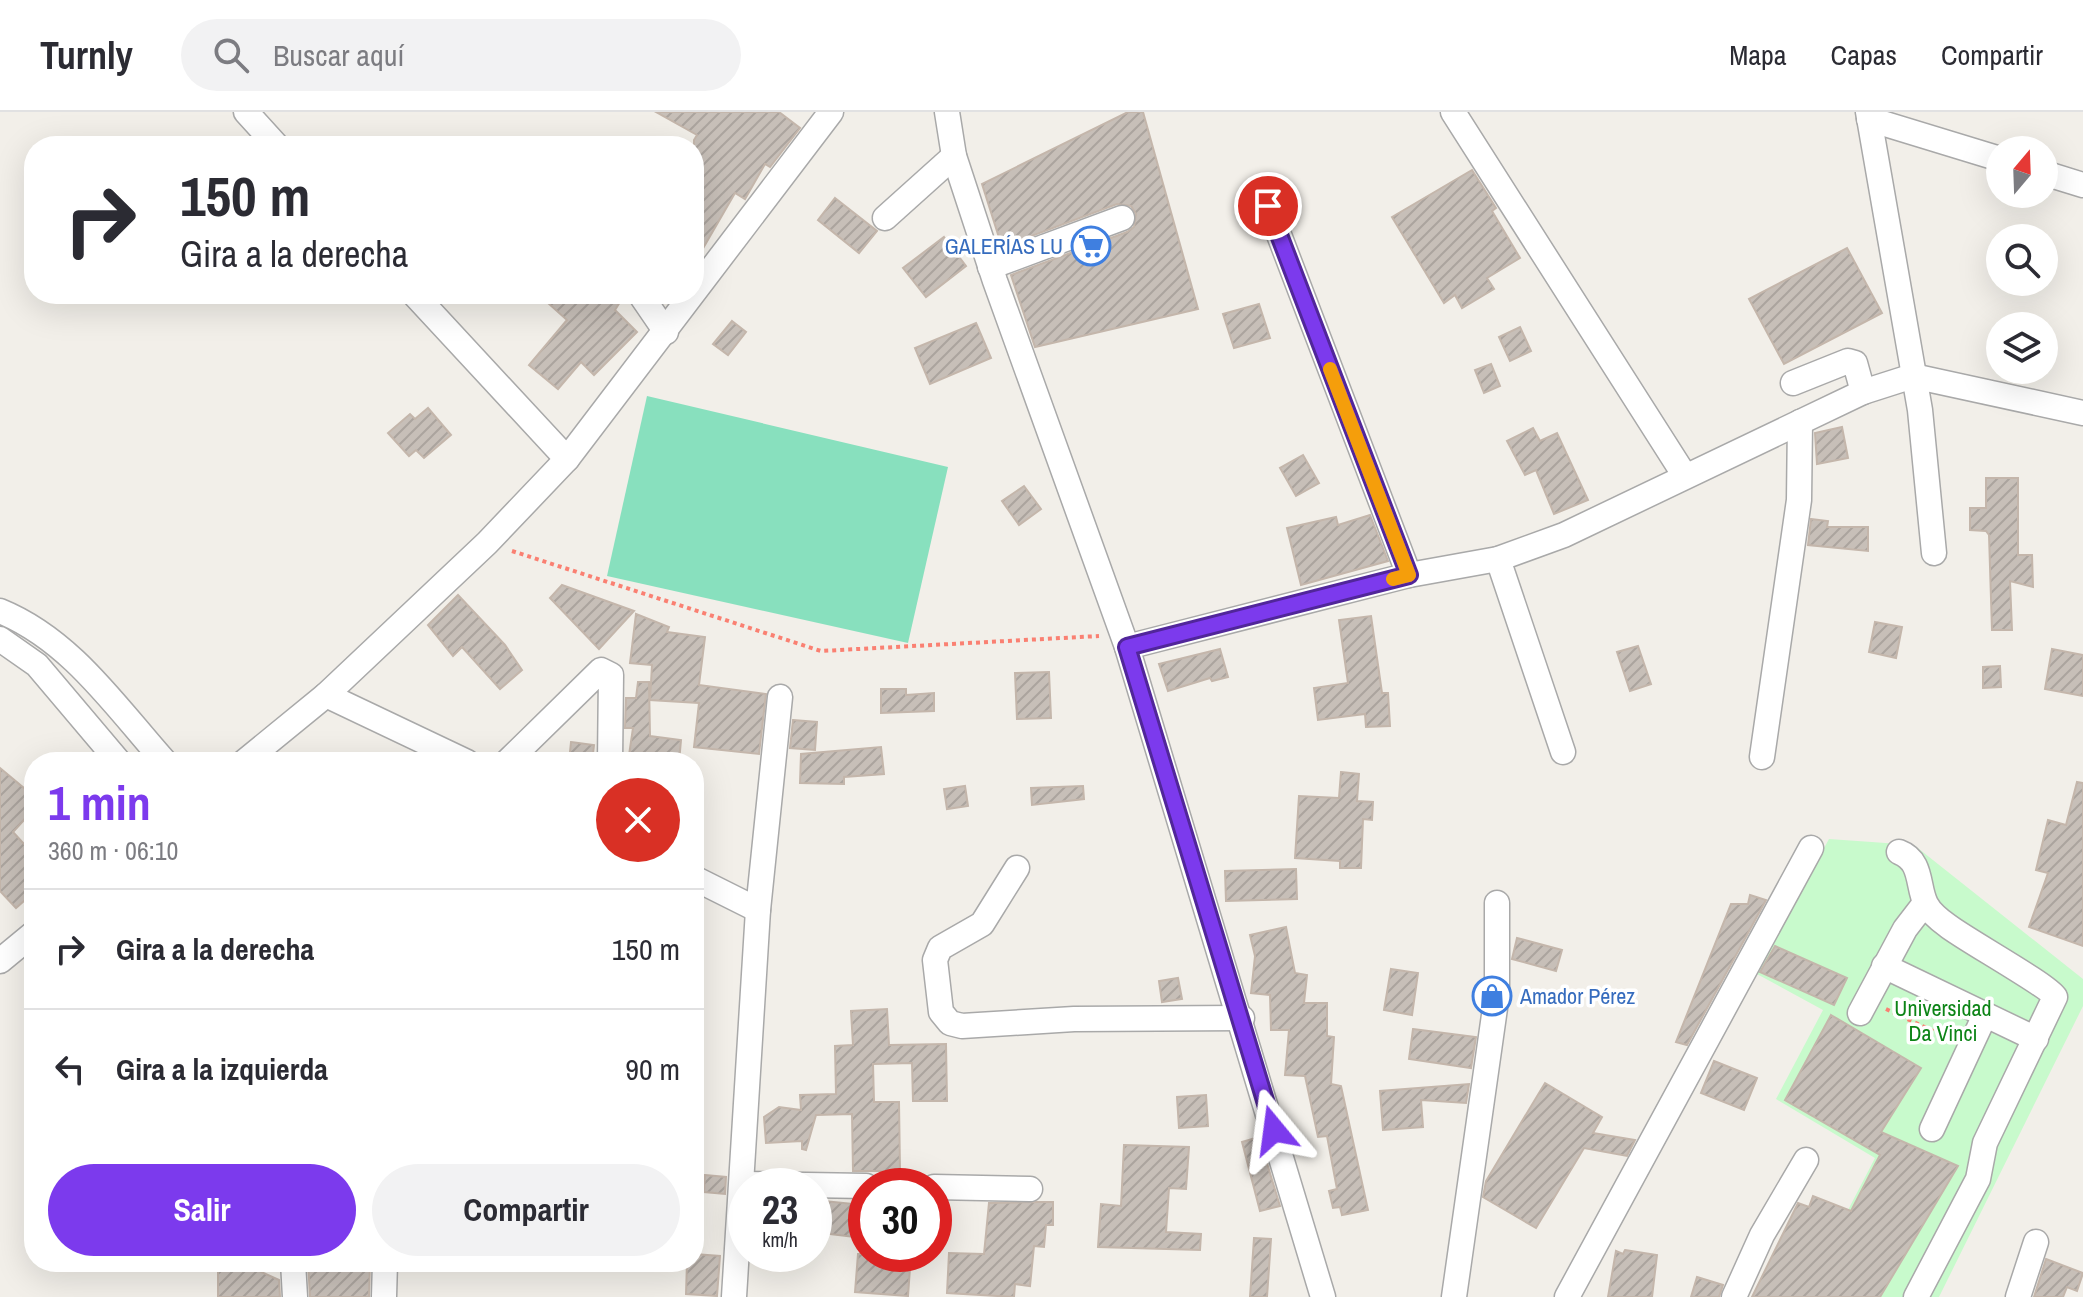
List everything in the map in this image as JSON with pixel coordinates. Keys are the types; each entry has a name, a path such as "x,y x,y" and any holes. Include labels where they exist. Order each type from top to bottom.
{"street":[{"path":"246,112 268,136"},
{"path":"704,281 831,112"},
{"path":"947,112 954,156 990,267 1125,641 1242,1018 1323,1297"},
{"path":"1453,112 1685,476"},
{"path":"1934,553 1920,410 1868,116 1986,154"},
{"path":"885,218 954,156"},
{"path":"2058,177 2083,185"},
{"path":"1268,206 1409,575"},
{"path":"990,267 1122,218"},
{"path":"423,304 567,459"},
{"path":"647,304 666,332"},
{"path":"256,752 326,695 487,543 567,459 687,304"},
{"path":"1793,383 1848,361 1855,363 1863,392"},
{"path":"1125,641 1409,575 1498,559 1564,535 1863,392 1913,376 2083,413"},
{"path":"1762,757 1799,500 1800,422"},
{"path":"1498,559 1563,752"},
{"path":"0,611 38,629 70,654 156,752"},
{"path":"0,639 37,665 111,752"},
{"path":"517,752 601,670 611,675 610,752"},
{"path":"326,695 446,752"},
{"path":"743,1168 758,910 780,697"},
{"path":"1567,1297 1811,848"},
{"path":"1899,852 1907,855 1915,866 1925,903 1945,925 2053,993 2052,1006 1985,1143 1978,1179 1916,1297"},
{"path":"1017,868 982,924 940,948 935,960 941,1012 950,1023 962,1026 1074,1019 1242,1018"},
{"path":"704,883 758,910"},
{"path":"1454,1297 1497,994 1497,903"},
{"path":"1863,1006 1884,966 1925,903"},
{"path":"0,961 24,941"},
{"path":"1884,966 2036,1039"},
{"path":"1932,1129 1985,1015"},
{"path":"1734,1297 1762,1235 1806,1160"},
{"path":"952,1187 1030,1189"},
{"path":"2018,1297 2036,1242"},
{"path":"294,1272 295,1297"},
{"path":"384,1297 385,1272"},
{"path":"734,1297 736,1272"}],"path":[{"path":"487,543 821,651 1125,641"},
{"path":"1863,1006 1970,1048"}],"green space":[{"path":"647,396 948,467 908,643 607,576"},
{"name":"Universidad Da Vinci","path":"1829,839 1914,845 2083,979 2083,1006 1939,1297 1803,1297 1875,1158 1776,1099 1823,1010 1755,973"}],"building":[{"path":"656,112 779,112 800,128 770,167 765,164 745,199 735,193 704,247 704,136"},
{"name":"GALERÍAS LU","path":"1128,112 1143,112 1198,309 1035,347 1011,275 1127,232 1134,227 1136,214 1131,206 1117,204 1002,247 982,184"},
{"path":"1472,170 1496,208 1492,211 1520,258 1487,278 1494,289 1462,308 1455,295 1444,303 1392,217"},
{"path":"835,198 877,231 859,253 818,220"},
{"path":"944,237 966,266 926,297 903,268"},
{"path":"1847,248 1882,313 1784,364 1749,299"},
{"path":"549,304 619,304 615,310 637,332 594,375 581,362 558,389 529,365 567,320"},
{"path":"1259,304 1270,338 1234,348 1223,314"},
{"path":"732,321 746,332 728,355 713,344"},
{"path":"976,323 991,358 930,384 915,348"},
{"path":"1520,327 1531,351 1510,361 1499,337"},
{"path":"1491,364 1500,386 1484,393 1475,370"},
{"path":"428,408 451,435 424,458 416,450 409,456 388,433 410,414 415,419"},
{"path":"1842,427 1848,458 1817,464 1815,433"},
{"path":"1533,428 1540,441 1557,433 1588,500 1554,514 1536,470 1525,475 1507,441"},
{"path":"1303,455 1319,483 1296,496 1280,468"},
{"path":"1986,478 2018,478 2018,555 2032,555 2033,587 2010,581 2012,630 1992,630 1989,535 1986,531 1970,530 1970,508 1986,508"},
{"path":"1024,486 1041,509 1019,525 1002,501"},
{"path":"1370,515 1388,561 1301,585 1287,528 1336,517 1338,525"},
{"path":"1811,519 1828,521 1827,527 1868,527 1868,551 1808,545"},
{"path":"562,585 634,611 599,649 550,598"},
{"path":"458,595 505,645 522,670 500,689 462,647 453,656 428,625"},
{"path":"636,614 669,627 667,632 705,637 699,685 766,694 759,754 694,747 699,703 650,700 652,665 630,663"},
{"path":"1371,616 1382,693 1388,693 1390,726 1366,727 1365,714 1318,720 1314,688 1348,683 1339,620"},
{"path":"1875,622 1902,627 1896,658 1869,652"},
{"path":"1638,646 1651,684 1630,691 1617,652"},
{"path":"1220,649 1228,677 1212,681 1210,678 1168,691 1159,664"},
{"path":"2052,649 2083,655 2083,696 2045,689"},
{"path":"2000,666 2001,687 1983,688 1983,667"},
{"path":"1049,672 1051,718 1017,719 1015,673"},
{"path":"638,682 649,682 650,736 681,740 680,752 629,752 633,728 625,728 626,698 636,698"},
{"path":"881,689 906,689 906,695 934,693 934,711 881,713"},
{"path":"793,720 817,722 815,750 790,748"},
{"path":"571,742 594,745 593,752 570,752"},
{"path":"881,747 884,774 844,777 844,784 800,783 801,754"},
{"path":"0,768 24,788 24,820 13,832 24,844 24,901 16,908 0,891"},
{"path":"1341,772 1359,774 1357,801 1373,802 1372,820 1363,819 1361,868 1340,868 1340,861 1295,858 1299,796 1339,798"},
{"path":"2077,782 2083,783 2083,946 2029,927 2048,873 2036,870 2048,820 2066,825"},
{"path":"965,786 968,806 947,809 944,789"},
{"path":"1083,786 1084,799 1032,805 1031,788"},
{"path":"1296,869 1297,899 1226,901 1225,871"},
{"path":"1750,895 1766,900 1687,1045 1676,1042 1731,904 1748,904"},
{"path":"1286,927 1295,973 1307,975 1304,1003 1327,1003 1327,1036 1334,1037 1331,1084 1341,1086 1368,1210 1342,1215 1340,1207 1333,1208 1329,1191 1337,1189 1327,1136 1318,1137 1305,1076 1285,1075 1289,1030 1271,1030 1270,995 1251,993 1255,956 1250,935"},
{"path":"1517,938 1562,950 1556,971 1512,959"},
{"path":"1775,946 1847,978 1834,1005 1760,972"},
{"path":"1391,969 1418,973 1412,1015 1384,1010"},
{"path":"1178,978 1182,999 1162,1002 1159,981"},
{"path":"887,1009 889,1045 946,1044 947,1101 913,1101 912,1063 873,1064 874,1102 899,1102 900,1168 853,1168 852,1114 816,1115 806,1150 802,1149 802,1141 766,1143 764,1117 779,1107 801,1110 800,1095 836,1094 835,1046 853,1045 851,1011"},
{"path":"1831,1015 1921,1068 1881,1132 1958,1166 1880,1297 1752,1297 1798,1203 1809,1207 1813,1196 1851,1211 1880,1155 1785,1100"},
{"path":"1413,1029 1476,1037 1471,1068 1409,1059"},
{"path":"1714,1061 1757,1078 1744,1110 1701,1093"},
{"path":"1545,1083 1602,1117 1593,1133 1635,1140 1627,1156 1584,1148 1536,1228 1483,1197 1486,1181"},
{"path":"1469,1084 1466,1103 1421,1100 1423,1127 1383,1130 1380,1091"},
{"path":"1206,1095 1208,1126 1179,1128 1177,1097"},
{"path":"1259,1137 1280,1206 1260,1211 1242,1142"},
{"path":"1124,1145 1189,1147 1186,1189 1169,1188 1166,1232 1201,1234 1200,1250 1098,1247 1101,1204 1121,1206"},
{"path":"705,1175 726,1177 725,1194 704,1192"},
{"path":"832,1202 848,1203 848,1236 832,1234"},
{"path":"1053,1202 1053,1225 1046,1225 1044,1247 1034,1246 1030,1286 1015,1284 1014,1297 947,1293 952,1253 984,1254 989,1203"},
{"path":"1254,1238 1271,1239 1267,1297 1250,1297"},
{"path":"1625,1250 1657,1255 1652,1297 1608,1297 1616,1251 1623,1254"},
{"path":"704,1255 720,1256 717,1296 686,1294 687,1272 704,1272"},
{"path":"2046,1259 2083,1273 2077,1291 2067,1287 2063,1297 2034,1297"},
{"path":"218,1272 261,1272 279,1280 280,1297 218,1297"},
{"path":"309,1272 370,1272 369,1297 310,1297"},
{"path":"857,1272 910,1272 908,1296 855,1292"},
{"path":"1697,1277 1723,1285 1719,1297 1691,1297"}],"slow traffic":[{"path":"1330,369 1409,575 1393,579"}],"place":[{"name":"GALERÍAS LU","path":"1091,246"},
{"name":"Amador Pérez","path":"1492,996"}],"route":[{"path":"1268,206 1409,575 1127,647 1274,1130"}]}
